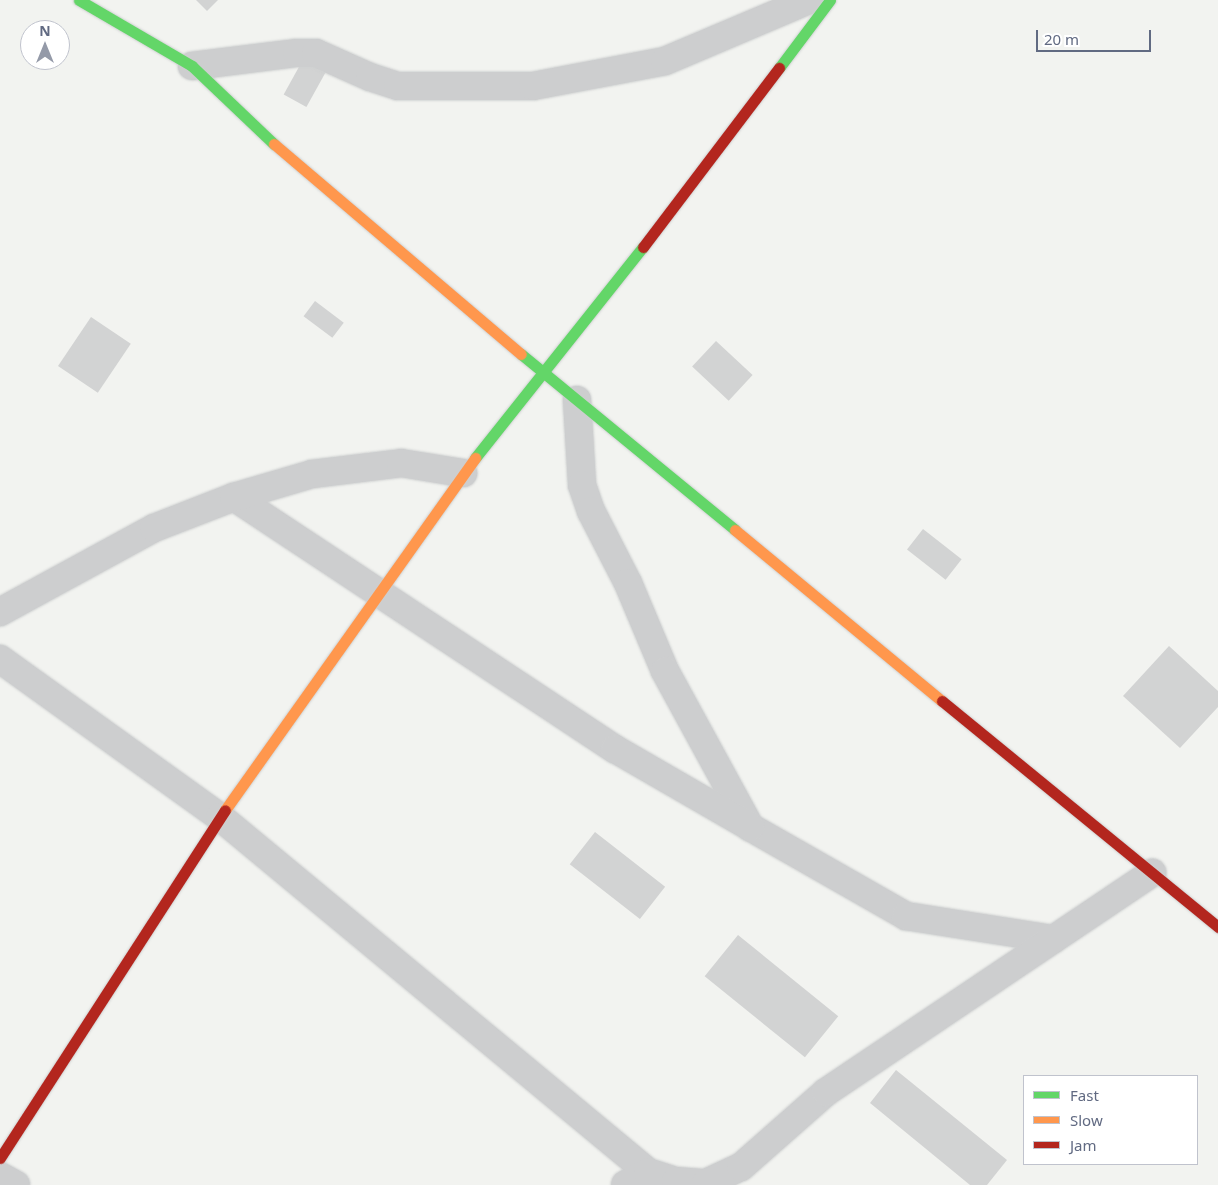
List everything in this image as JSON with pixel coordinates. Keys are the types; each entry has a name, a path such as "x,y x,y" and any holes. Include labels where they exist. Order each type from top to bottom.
{"street":[{"path":"80,0 192,66 286,155 544,373 1218,927"},
{"path":"192,66 297,52 316,53 370,78 398,86 533,86 665,61 809,0"},
{"path":"0,1158 220,817 380,594 463,473 706,168 830,0"},
{"path":"577,400 582,485 591,511 628,583 665,671 750,827"},
{"path":"0,612 154,528 234,497 312,474 400,463 463,473"},
{"path":"234,497 615,749 906,916 1053,939"},
{"path":"0,660 220,817 636,1178 706,1183 741,1167 826,1092 1152,873"},
{"path":"0,1176 16,1185"}],"building":[{"path":"196,0 218,0 207,11"},
{"path":"305,56 328,69 306,107 284,94"},
{"path":"315,301 344,323 332,338 304,316"},
{"path":"91,317 131,344 98,393 58,366"},
{"path":"716,341 753,375 729,401 692,367"},
{"path":"923,529 962,559 946,580 907,549"},
{"path":"1169,646 1218,691 1218,707 1180,748 1123,696"},
{"path":"595,832 665,887 640,919 570,864"},
{"path":"738,935 838,1016 805,1057 705,976"},
{"path":"896,1070 1007,1160 987,1185 970,1185 870,1103"}],"traffic: fast":[{"path":"79,0 192,66 274,144"},
{"path":"779,68 830,0"},
{"path":"475,458 643,247"},
{"path":"521,354 735,530"}],"traffic: slow":[{"path":"274,144 521,354"},
{"path":"225,810 475,458"},
{"path":"735,530 942,701"}],"traffic: jam":[{"path":"643,247 779,68"},
{"path":"942,701 1218,927"},
{"path":"0,1158 225,810"}]}
